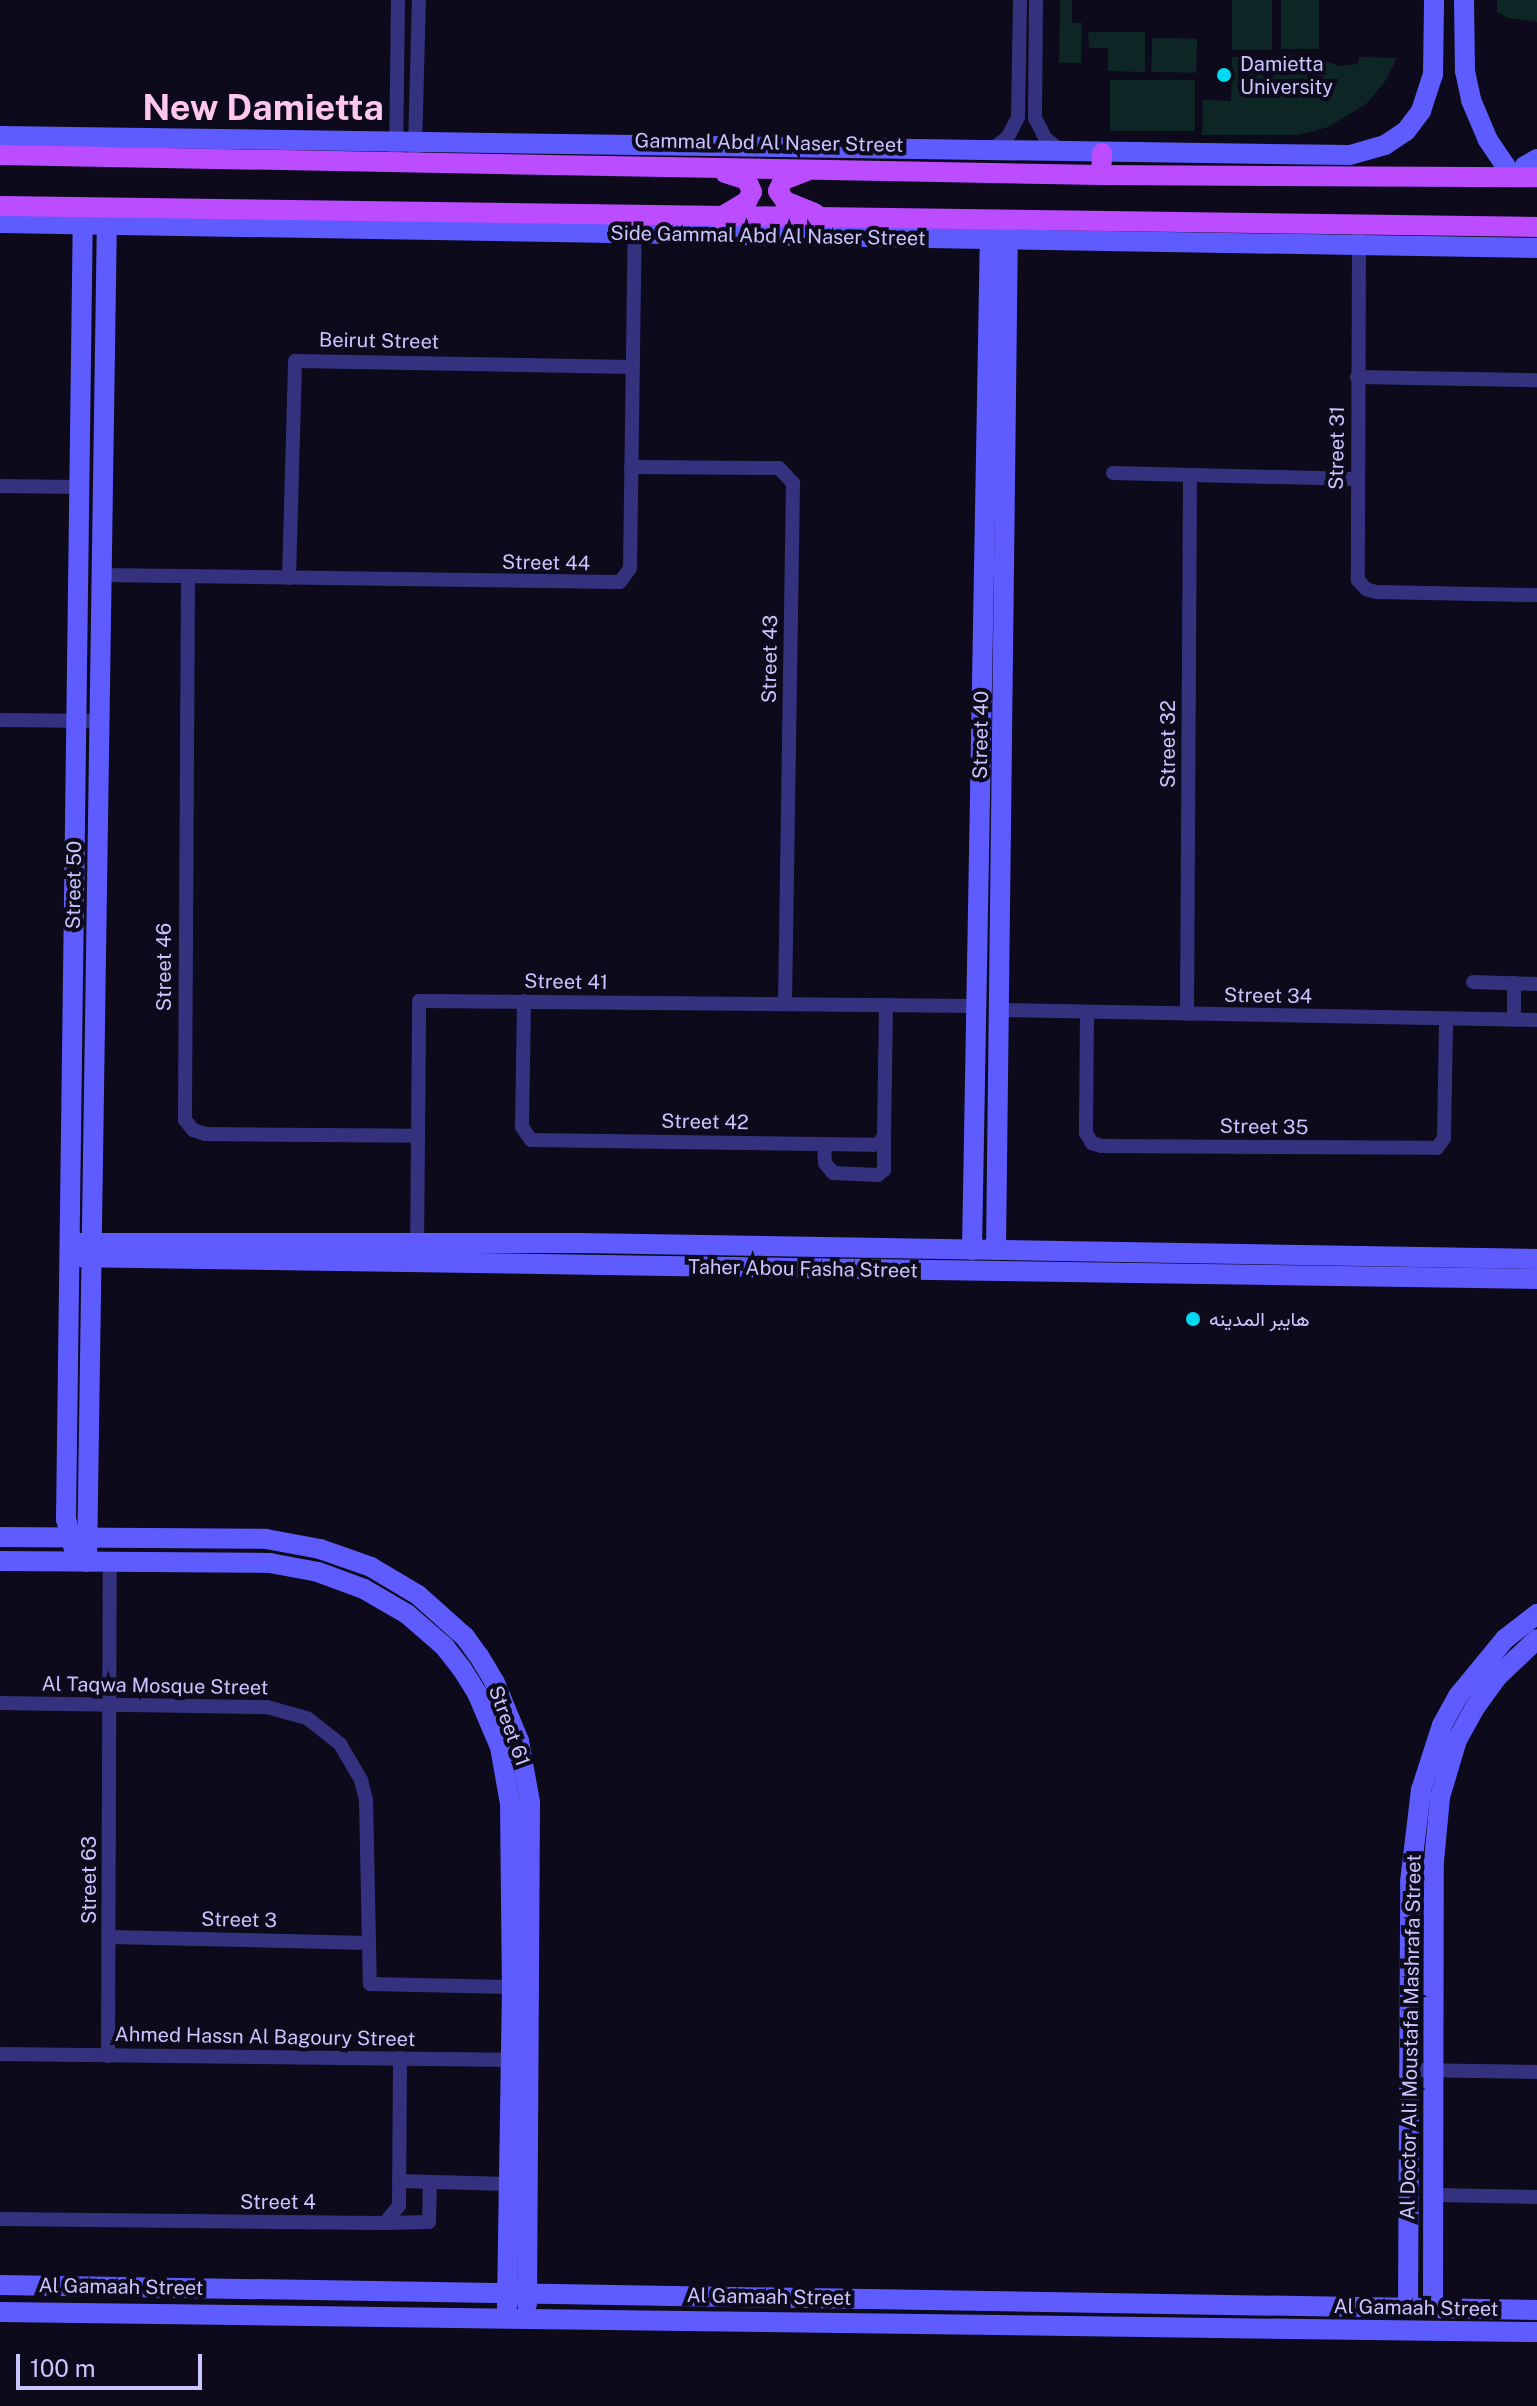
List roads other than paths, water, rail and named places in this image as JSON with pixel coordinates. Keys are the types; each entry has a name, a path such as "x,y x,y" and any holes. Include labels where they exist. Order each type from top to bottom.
{"main road":[{"path":"0,155 98,147"},
{"name":"Gammal Abd Al Naser Street","path":"406,152 700,166 822,161 1101,175 1523,177"},
{"path":"1101,175 1102,153"},
{"path":"822,161 783,180 778,191 785,201 825,218"},
{"path":"700,166 744,178 751,185 747,201 719,218"},
{"path":"0,206 107,216 635,225 719,218 825,218 999,231 1359,224 1537,227"}],"street":[{"path":"398,0 406,152"},
{"path":"406,152 419,0"},
{"path":"989,151 1008,137 1018,117 1020,0"},
{"path":"1036,0 1035,118 1045,138 1063,152"},
{"path":"0,136 98,147 822,161 989,151 1350,155 1385,145 1406,131 1427,100 1433,75 1434,0"},
{"path":"1464,0 1465,71 1471,100 1488,140 1523,177"},
{"path":"1523,177 1525,166 1537,159"},
{"path":"0,223 83,215"},
{"name":"Street 50","path":"82,1562 79,1537 76,721 83,215"},
{"name":"Street 50","path":"80,1250 99,721 107,216"},
{"name":"Street 31","path":"1359,224 1356,569 1361,585 1376,592 1537,595"},
{"name":"Side Gammal Abd Al Naser Street","path":"635,225 999,231 1359,246 1537,248"},
{"name":"Street 44","path":"101,575 614,584 625,578 630,568 635,225"},
{"name":"Street 40","path":"972,1250 976,1006 999,231"},
{"name":"Street 40","path":"996,1250 999,231"},
{"name":"Beirut Street","path":"289,578 295,361 633,367"},
{"path":"1357,377 1537,380"},
{"name":"Street 43","path":"631,467 779,468 793,483 785,1004"},
{"path":"1113,473 1356,479"},
{"name":"Street 32","path":"1187,1014 1190,475"},
{"path":"0,486 79,487"},
{"name":"Street 46","path":"188,576 185,1120 193,1130 205,1134 417,1136"},
{"path":"0,720 99,721"},
{"path":"1473,982 1537,984"},
{"path":"1514,983 1514,1020"},
{"name":"Street 42","path":"524,1001 522,1127 528,1138 877,1145 884,1135"},
{"name":"Street 41","path":"417,1253 418,1002 976,1006"},
{"path":"824,1144 825,1163 833,1173 878,1175 884,1170 886,1005"},
{"name":"Street 34","path":"999,1010 1537,1020"},
{"name":"Street 35","path":"1087,1012 1086,1133 1088,1140 1101,1146 1437,1148 1444,1138 1446,1019"},
{"name":"Taher Abou Fasha Street","path":"80,1250 417,1253 996,1250 1537,1259"},
{"name":"Taher Abou Fasha Street","path":"417,1253 1537,1279"},
{"name":"Street 61","path":"0,1537 266,1539 293,1543 371,1567 418,1595 465,1637 495,1683 508,1711 526,1771 512,1987 519,2060 508,2184 517,2293"},
{"name":"Street 61","path":"0,1561 294,1566 353,1584 407,1614 444,1646 477,1693 500,1747 521,1831 517,2316"},
{"name":"Street 63","path":"108,2056 110,1561"},
{"name":"Al Doctor Ali Moustafa Mashrafa Street","path":"1408,2308 1410,1882 1415,1823 1429,1759 1458,1696 1481,1665 1537,1614"},
{"name":"Al Doctor Ali Moustafa Mashrafa Street","path":"1433,2308 1434,1861 1440,1797 1457,1740 1476,1706 1497,1677 1537,1639"},
{"name":"Al Taqwa Mosque Street","path":"0,1703 267,1707 288,1711 325,1729 353,1761 366,1800 368,1980 374,1986 512,1987"},
{"name":"Street 3","path":"108,1937 369,1943"},
{"name":"Ahmed Hassn Al Bagoury Street","path":"0,2054 519,2060"},
{"path":"385,2223 399,2206 400,2058"},
{"path":"1410,2070 1537,2072"},
{"path":"399,2181 508,2184"},
{"name":"Street 4","path":"0,2219 429,2222 430,2182"},
{"path":"1434,2195 1537,2197"},
{"name":"Al Gamaah Street","path":"0,2285 517,2293 1112,2313 1537,2332"},
{"name":"Al Gamaah Street","path":"0,2312 517,2316 1408,2308 1537,2310"}],"place":[{"name":"Damietta University","path":"1224,75"},
{"name":"هايبر المدينه","path":"1193,1319"}],"district":[{"name":"New Damietta","path":"263,108"}]}
